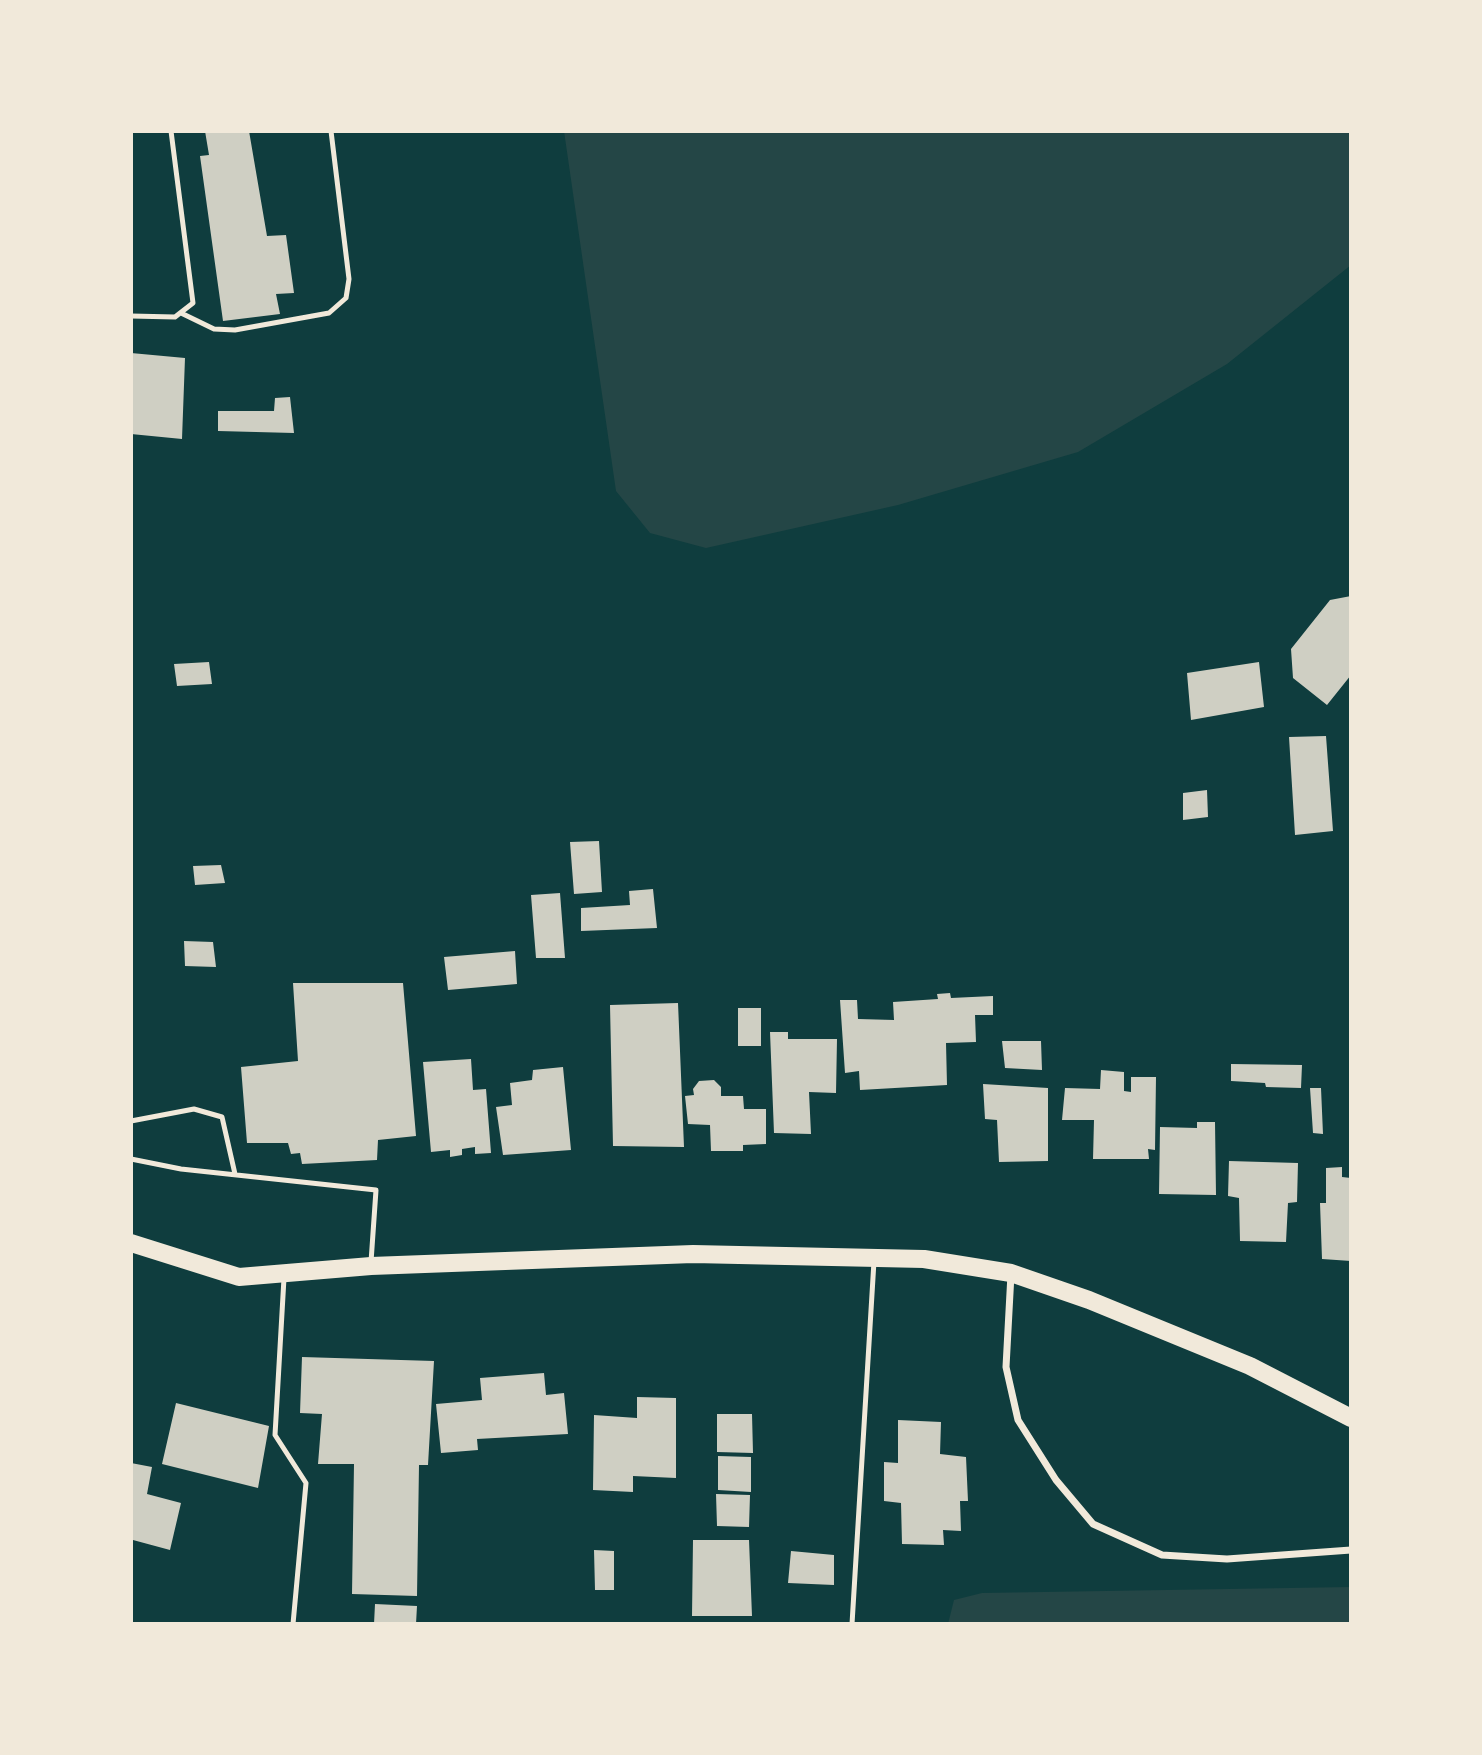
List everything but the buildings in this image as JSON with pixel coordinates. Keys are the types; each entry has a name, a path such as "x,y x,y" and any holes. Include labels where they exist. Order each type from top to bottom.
{"main road":[{"path":"131,1243 239,1277 371,1266 693,1254 924,1259 1011,1273 1089,1300 1250,1366 1351,1418"}],"street":[{"path":"1011,1273 1006,1367 1018,1420 1056,1480 1093,1524 1162,1555 1227,1559 1351,1550"}],"lane":[{"path":"131,316 176,317 193,303 171,131"},
{"path":"181,313 214,329 235,330 330,313 346,299 349,279 331,131"},
{"path":"131,1121 194,1109 222,1117 235,1174"},
{"path":"131,1159 181,1169 376,1191 371,1266"},
{"path":"852,1624 874,1258"},
{"path":"284,1275 275,1435 306,1483 293,1624"}],"shaded area":[{"path":"564,131 1351,131 1351,265 1227,364 1078,452 898,505 706,548 650,533 616,491"},
{"path":"1351,1587 1351,1624 948,1624 954,1600 982,1593"}]}
